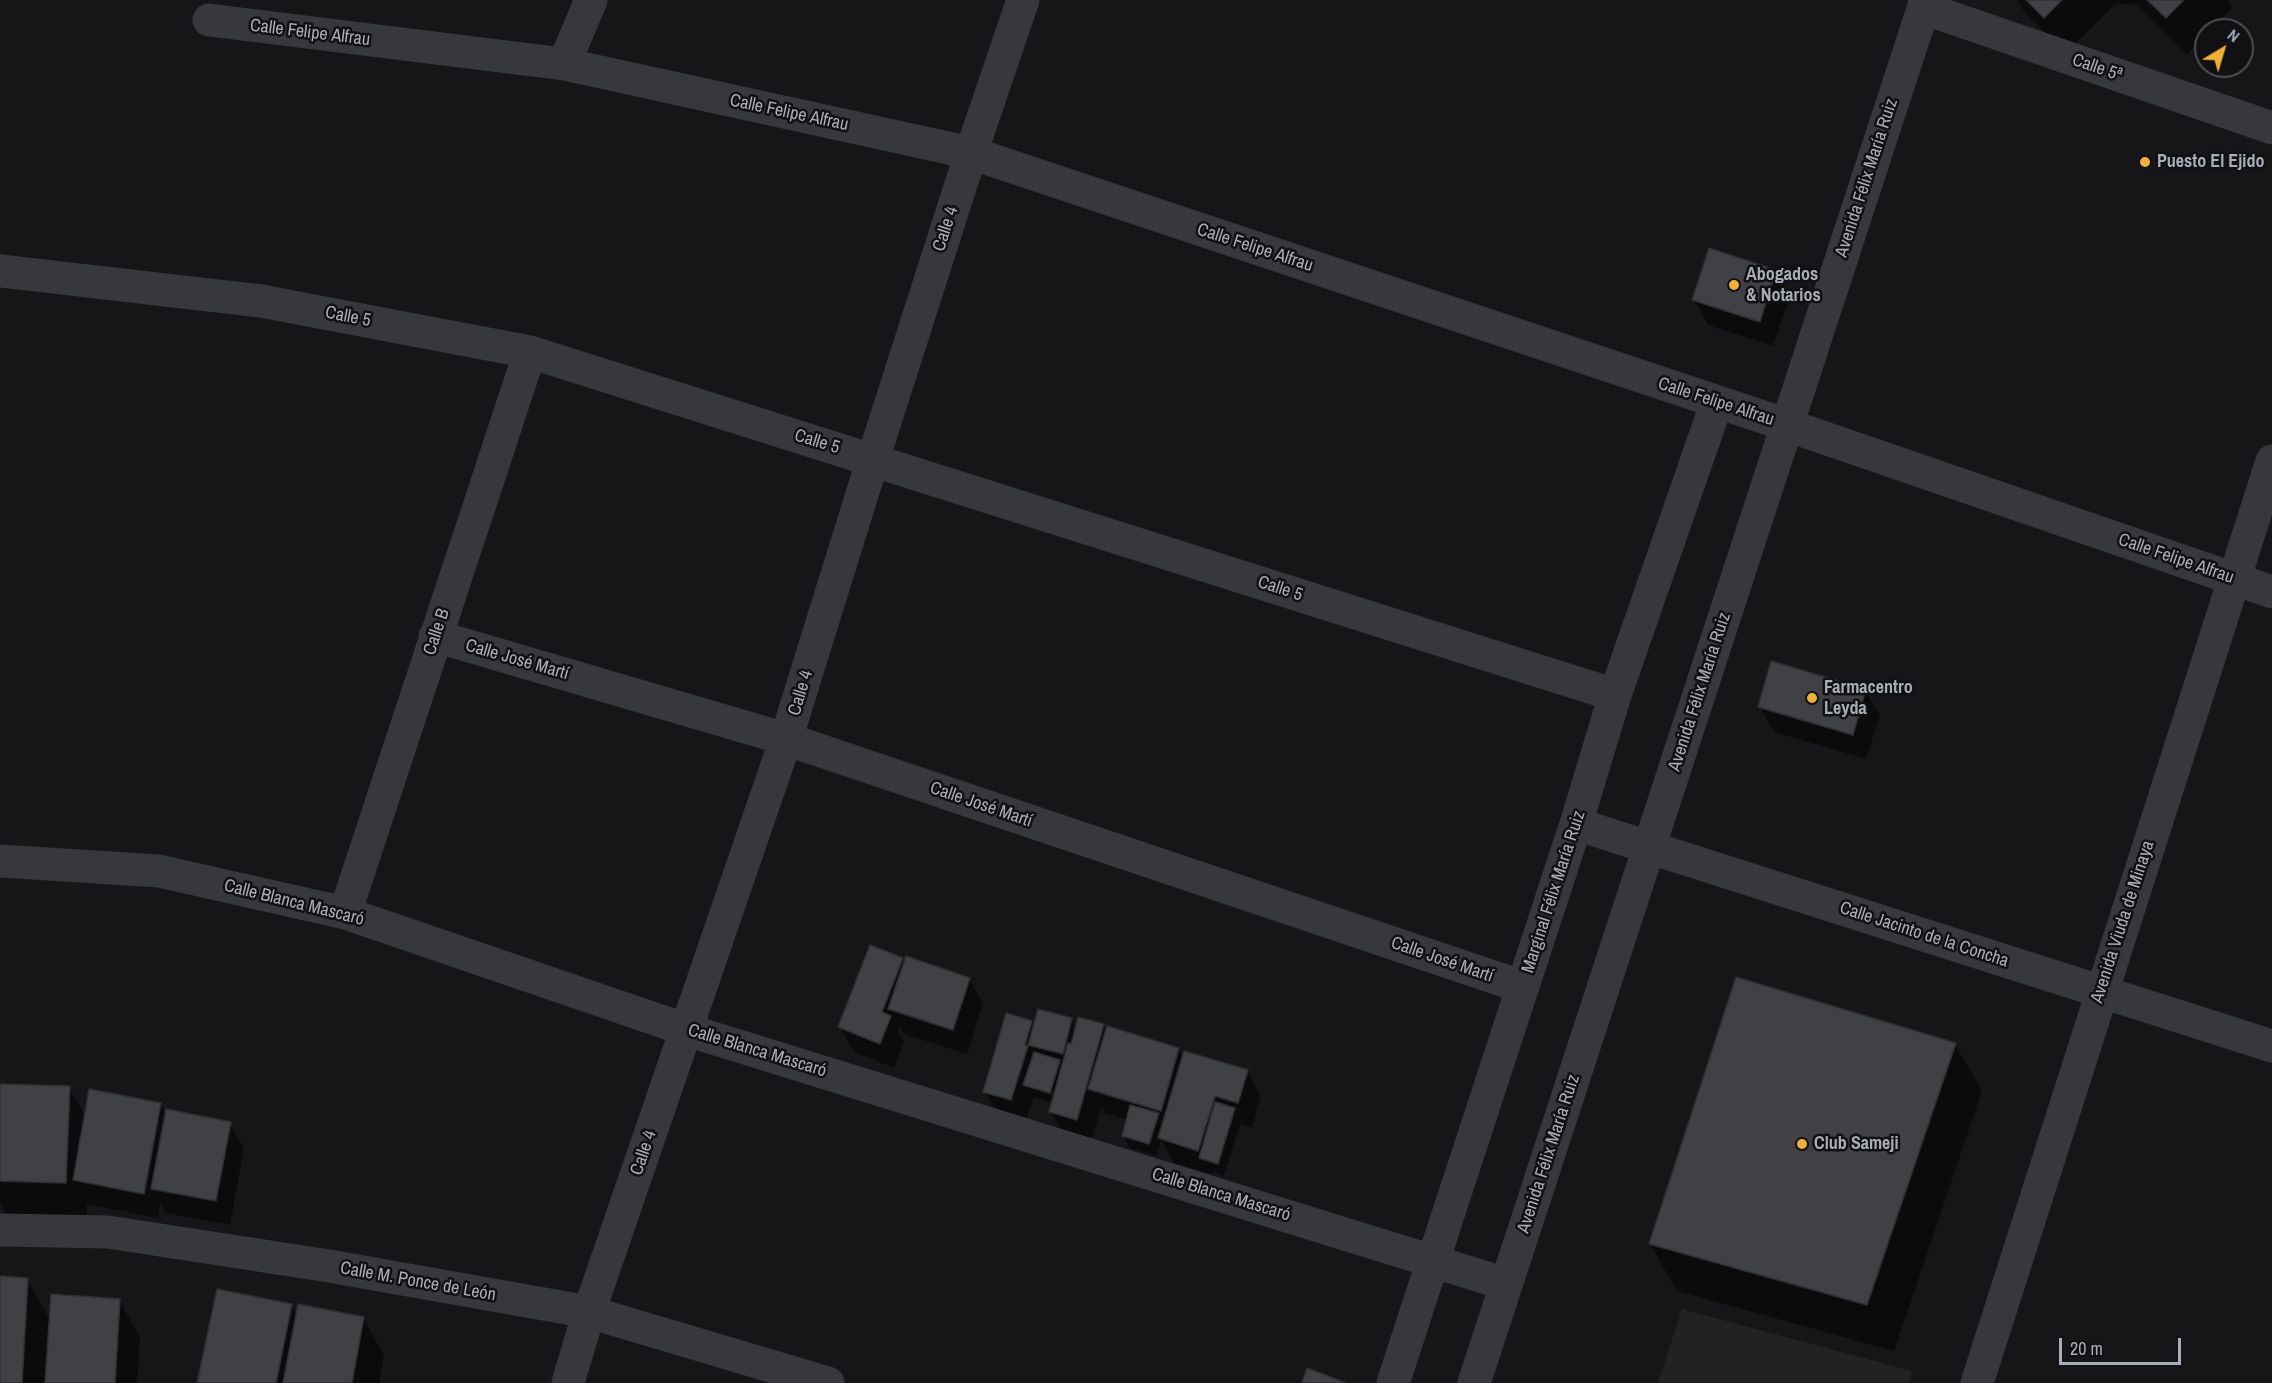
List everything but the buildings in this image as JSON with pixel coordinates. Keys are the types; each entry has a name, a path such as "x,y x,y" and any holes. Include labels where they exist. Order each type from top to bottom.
{"street":[{"path":"564,64 591,0"},
{"name":"Calle 4","path":"568,1383 589,1312 786,739 971,153 1023,0"},
{"name":"Calle 5ª","path":"1924,4 2272,128"},
{"name":"Avenida Félix María Ruiz","path":"1474,1383 1924,4"},
{"name":"Calle Felipe Alfrau","path":"209,21 564,64 971,153 1787,425 2272,592"},
{"name":"Calle 5","path":"0,271 261,301 530,352 1615,695"},
{"name":"Calle B","path":"345,914 530,352"},
{"name":"Marginal Félix María Ruiz","path":"1393,1383 1576,824 1615,695 1717,402"},
{"name":"Avenida Viuda de Minaya","path":"1977,1383 2272,461"},
{"name":"Calle José Martí","path":"435,636 786,739 1523,987"},
{"name":"Calle Jacinto de la Concha","path":"1576,824 2272,1046"},
{"name":"Calle Blanca Mascaró","path":"0,861 159,871 345,914 687,1030 1506,1284"},
{"name":"Calle M. Ponce de León","path":"0,1230 108,1232 328,1266 589,1312 828,1383"}],"shaded area":[{"path":"1682,1309 1912,1371 1909,1383 1658,1383"}],"place":[{"name":"Puesto El Ejido","path":"2145,162"},
{"name":"Abogados & Notarios","path":"1734,285"},
{"name":"Farmacentro Leyda","path":"1812,698"},
{"name":"Club Sameji","path":"1802,1144"}]}
